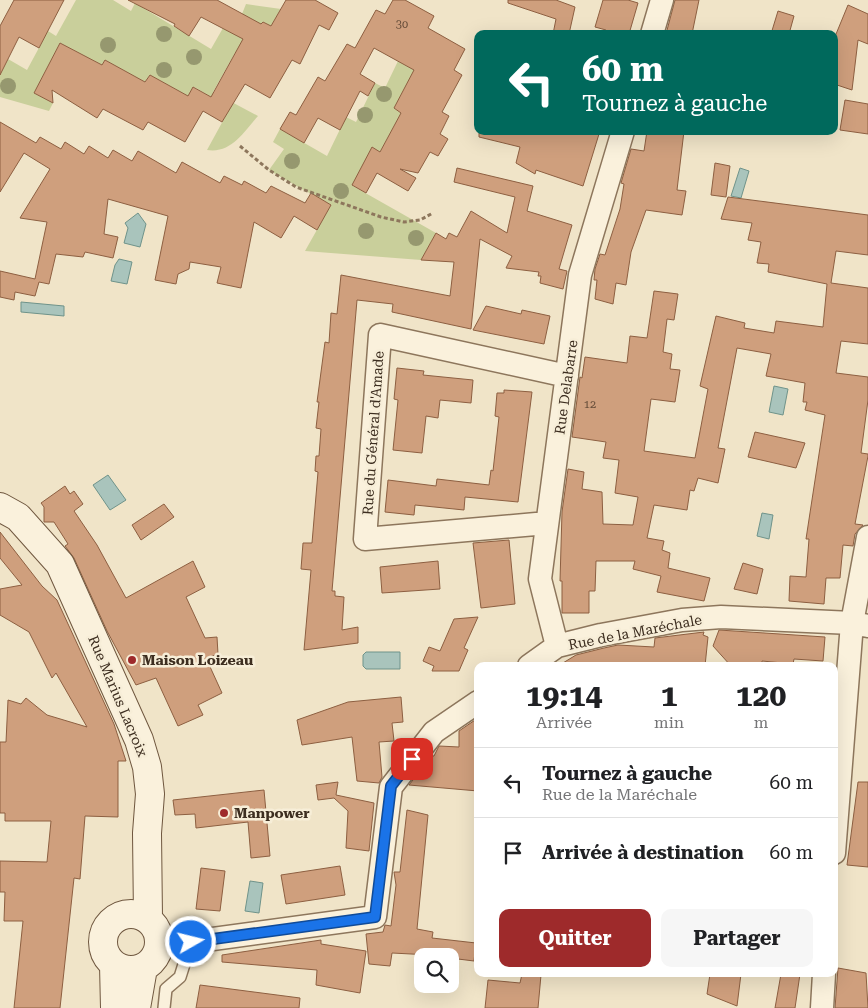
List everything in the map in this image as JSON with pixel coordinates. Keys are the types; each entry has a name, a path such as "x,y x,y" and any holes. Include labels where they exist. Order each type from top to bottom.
{"main road":[{"name":"Rue Marius Lacroix","path":"0,507 18,517 60,564 139,740 147,767 150,794 147,833 149,882 154,929"},
{"path":"115,1008 114,965 104,950 102,942 108,925 122,914 140,914 154,929 155,956 143,968 136,1008"},
{"path":"114,965 128,970 143,968"}],"street":[{"path":"653,30 662,0"},
{"name":"Rue Delabarre","path":"557,646 540,579 547,522 580,276 622,135"},
{"name":"Rue du Général d'Amade","path":"547,522 365,539 380,336 567,376"},
{"path":"838,818 868,537"},
{"name":"Rue de la Maréchale","path":"535,662 557,646 601,635 664,624 721,617 860,625"},
{"path":"154,929 191,942 375,917 391,786 434,732 474,705"},
{"path":"822,1008 824,977"}],"lane":[{"path":"164,1008 166,989 180,977 191,942"}],"path":[{"path":"240,146 268,170 296,187 381,217 404,222 420,220 433,214"}],"green space":[{"path":"76,0 113,0 131,11 135,3 211,49 223,28 242,14 246,4 281,9 271,26 263,22 243,57 235,53 213,92 258,116 242,135 230,145 223,149 207,150 230,108 194,87 188,96 150,75 145,82 105,60 102,65 60,43 34,93 53,103 49,111 0,97 0,67 3,69 8,59 27,70 48,31 56,36"},
{"path":"398,61 415,70 394,108 401,113 380,152 372,148 353,186 436,233 421,260 305,251 331,205 269,170 284,149 273,142 280,129 327,156 346,117 356,122 375,83 385,88"}],"water":[{"path":"740,168 749,171 741,198 731,196"},
{"path":"138,213 146,224 140,247 124,243 128,228 125,223"},
{"path":"119,259 132,262 127,284 111,281 115,265"},
{"path":"21,302 64,306 64,316 21,312"},
{"path":"774,386 788,389 783,415 769,412"},
{"path":"108,475 126,500 110,510 93,485"},
{"path":"762,513 773,515 769,539 757,536"},
{"path":"366,652 400,652 400,669 366,669 363,666 363,655"},
{"path":"250,881 263,883 259,913 245,911"}],"building":[{"path":"14,0 64,0 39,48 19,37 0,75 0,26"},
{"path":"128,0 217,0 261,24 263,22 271,26 286,0 315,0 338,13 329,30 319,25 300,64 292,60 270,98 245,84 222,122 203,111 185,142 148,122 143,130 103,109 97,118 52,90 53,103 34,93 60,43 102,65 105,60 145,82 150,75 188,96 193,87 211,97 243,39 201,17 189,36 174,26 175,24"},
{"path":"393,0 405,0 434,16 428,28 465,49 454,70 462,75 442,112 449,116 440,134 448,139 438,156 430,152 418,173 400,169 416,178 408,191 377,173 366,193 352,185 372,147 380,152 401,113 394,108 414,70 374,48 360,74 375,83 368,96 360,91 340,130 318,118 304,143 280,129 290,112 296,115 318,77 325,81 347,44 355,48 376,10 385,14"},
{"path":"508,0 556,0 575,7 570,30 554,30 556,19 508,3"},
{"path":"603,0 628,0 638,3 630,30 606,30 595,27"},
{"path":"675,0 699,0 693,30 667,30"},
{"path":"848,5 868,14 868,44 858,40 852,90 838,85 838,30"},
{"path":"778,11 794,16 790,30 772,30"},
{"path":"845,100 868,104 868,134 840,130"},
{"path":"0,122 36,143 40,137 61,149 65,142 84,154 89,146 108,158 113,150 132,161 138,151 176,173 182,162 220,183 224,176 242,185 244,181 266,193 271,186 305,203 311,193 331,205 317,230 294,216 281,238 254,222 241,288 217,283 221,267 190,262 189,269 178,274 176,284 155,280 168,216 108,199 104,234 118,237 113,258 85,252 83,257 56,254 49,284 39,282 35,296 15,292 14,300 0,297 0,271 35,279 47,222 20,218 50,169 24,153 0,192"},
{"path":"479,135 599,135 583,186 536,170 535,174 516,163 520,147 479,137"},
{"path":"646,135 684,135 677,190 686,191 682,215 646,210 631,252 626,285 616,283 613,304 595,299 597,280 594,280 595,269 600,254 605,255 620,209 624,184 621,183 631,149 644,151"},
{"path":"715,163 730,166 726,197 711,195"},
{"path":"457,168 533,186 527,211 572,225 559,269 567,271 563,289 540,283 541,276 538,276 539,272 506,268 512,256 480,239 471,329 392,312 393,304 357,300 332,591 335,591 335,596 344,597 342,630 358,627 358,643 304,650 311,570 301,569 303,543 312,543 318,472 315,471 316,456 319,456 321,429 316,428 319,402 317,402 325,342 329,343 331,313 337,314 341,275 450,296 454,262 421,260 436,233 446,239 449,233 457,237 471,211 507,233 515,197 454,182"},
{"path":"728,197 868,215 868,255 836,251 831,283 868,288 868,344 841,341 836,373 868,377 868,400 861,453 868,454 868,456 855,524 863,525 855,534 853,546 843,545 840,578 826,578 824,604 789,601 790,576 806,577 809,539 806,539 825,415 805,410 807,402 803,402 805,383 766,376 771,354 737,348 718,448 725,449 718,483 698,478 694,491 690,490 687,510 654,505 647,538 664,541 662,550 670,553 668,568 710,578 704,601 657,592 661,576 633,569 635,561 596,561 595,591 589,591 589,613 562,613 562,581 560,581 562,512 568,469 584,472 582,489 602,492 603,524 633,525 638,497 615,493 619,460 603,458 606,442 572,437 580,377 582,378 585,357 627,363 630,336 647,338 654,291 678,294 674,320 667,319 663,352 672,354 670,369 680,370 675,402 651,399 644,451 695,458 708,389 700,386 716,316 745,323 744,328 774,333 776,321 823,327 827,284 768,272 769,264 757,263 761,242 748,240 752,223 721,219"},
{"path":"486,306 521,314 522,310 550,316 544,344 473,330"},
{"path":"397,368 424,371 423,375 473,380 471,403 440,400 438,418 426,416 422,453 393,450 398,400 394,399"},
{"path":"504,390 532,392 518,502 465,497 464,510 415,505 414,515 385,512 388,480 436,486 437,479 489,485 491,470 493,471 499,417 495,416 497,393 504,393"},
{"path":"755,432 805,443 796,468 748,457"},
{"path":"65,486 70,494 74,491 83,504 74,511 97,545 126,598 193,561 205,587 186,597 205,638 217,637 218,654 206,658 222,693 198,705 203,715 178,726 156,678 136,685 107,631 74,558 65,546 68,544 54,522 44,522 44,507 41,503"},
{"path":"164,504 174,517 141,540 132,525"},
{"path":"0,532 42,586 57,600 114,724 126,761 118,761 118,817 85,816 80,879 74,878 60,1008 14,1008 23,921 4,921 5,892 0,892 0,861 47,862 51,821 5,821 5,813 0,813 0,742 6,742 8,700 21,704 26,698 47,715 87,727 56,673 52,678 29,632 0,615 0,589 22,585 0,558"},
{"path":"509,540 515,604 481,608 473,543"},
{"path":"438,561 440,589 382,593 380,567"},
{"path":"743,563 763,569 757,594 734,589"},
{"path":"478,617 464,648 468,650 459,671 432,671 434,666 423,661 429,647 440,651 454,619"},
{"path":"719,630 825,637 823,661 794,659 793,662 727,662 713,646"},
{"path":"704,632 703,635 708,637 705,662 565,662 576,655 618,645 654,647 655,638"},
{"path":"401,697 403,722 392,723 394,741 379,742 382,777 379,783 357,781 352,737 302,745 297,720 348,702"},
{"path":"474,721 474,791 409,785 432,756 434,756 439,746 459,747 459,731"},
{"path":"338,782 336,795 374,803 369,851 346,848 348,811 334,798 318,800 316,785"},
{"path":"858,782 868,782 868,867 847,865"},
{"path":"264,790 270,856 251,858 248,822 196,828 195,814 175,815 173,800"},
{"path":"407,810 428,815 417,929 433,932 432,938 474,943 474,961 459,959 459,948 414,948 414,954 392,953 390,966 369,964 366,934 383,932 385,925 391,926 396,885 394,872 400,872"},
{"path":"340,866 345,895 286,904 281,875"},
{"path":"201,868 225,871 220,911 196,909"},
{"path":"321,940 321,944 366,951 360,993 316,985 317,970 222,962 222,955"},
{"path":"838,968 866,973 868,1008 835,1008"},
{"path":"521,977 541,977 538,1008 485,1008 488,980 520,983"},
{"path":"710,977 741,977 737,1006 707,994"},
{"path":"780,977 800,977 795,1008 775,1008"},
{"path":"200,985 300,998 299,1008 196,1008"}],"place":[{"name":"Maison Loizeau","path":"132,660"},
{"name":"Manpower","path":"224,813"}],"route":[{"path":"191,942 375,917 391,786 412,759"}]}
